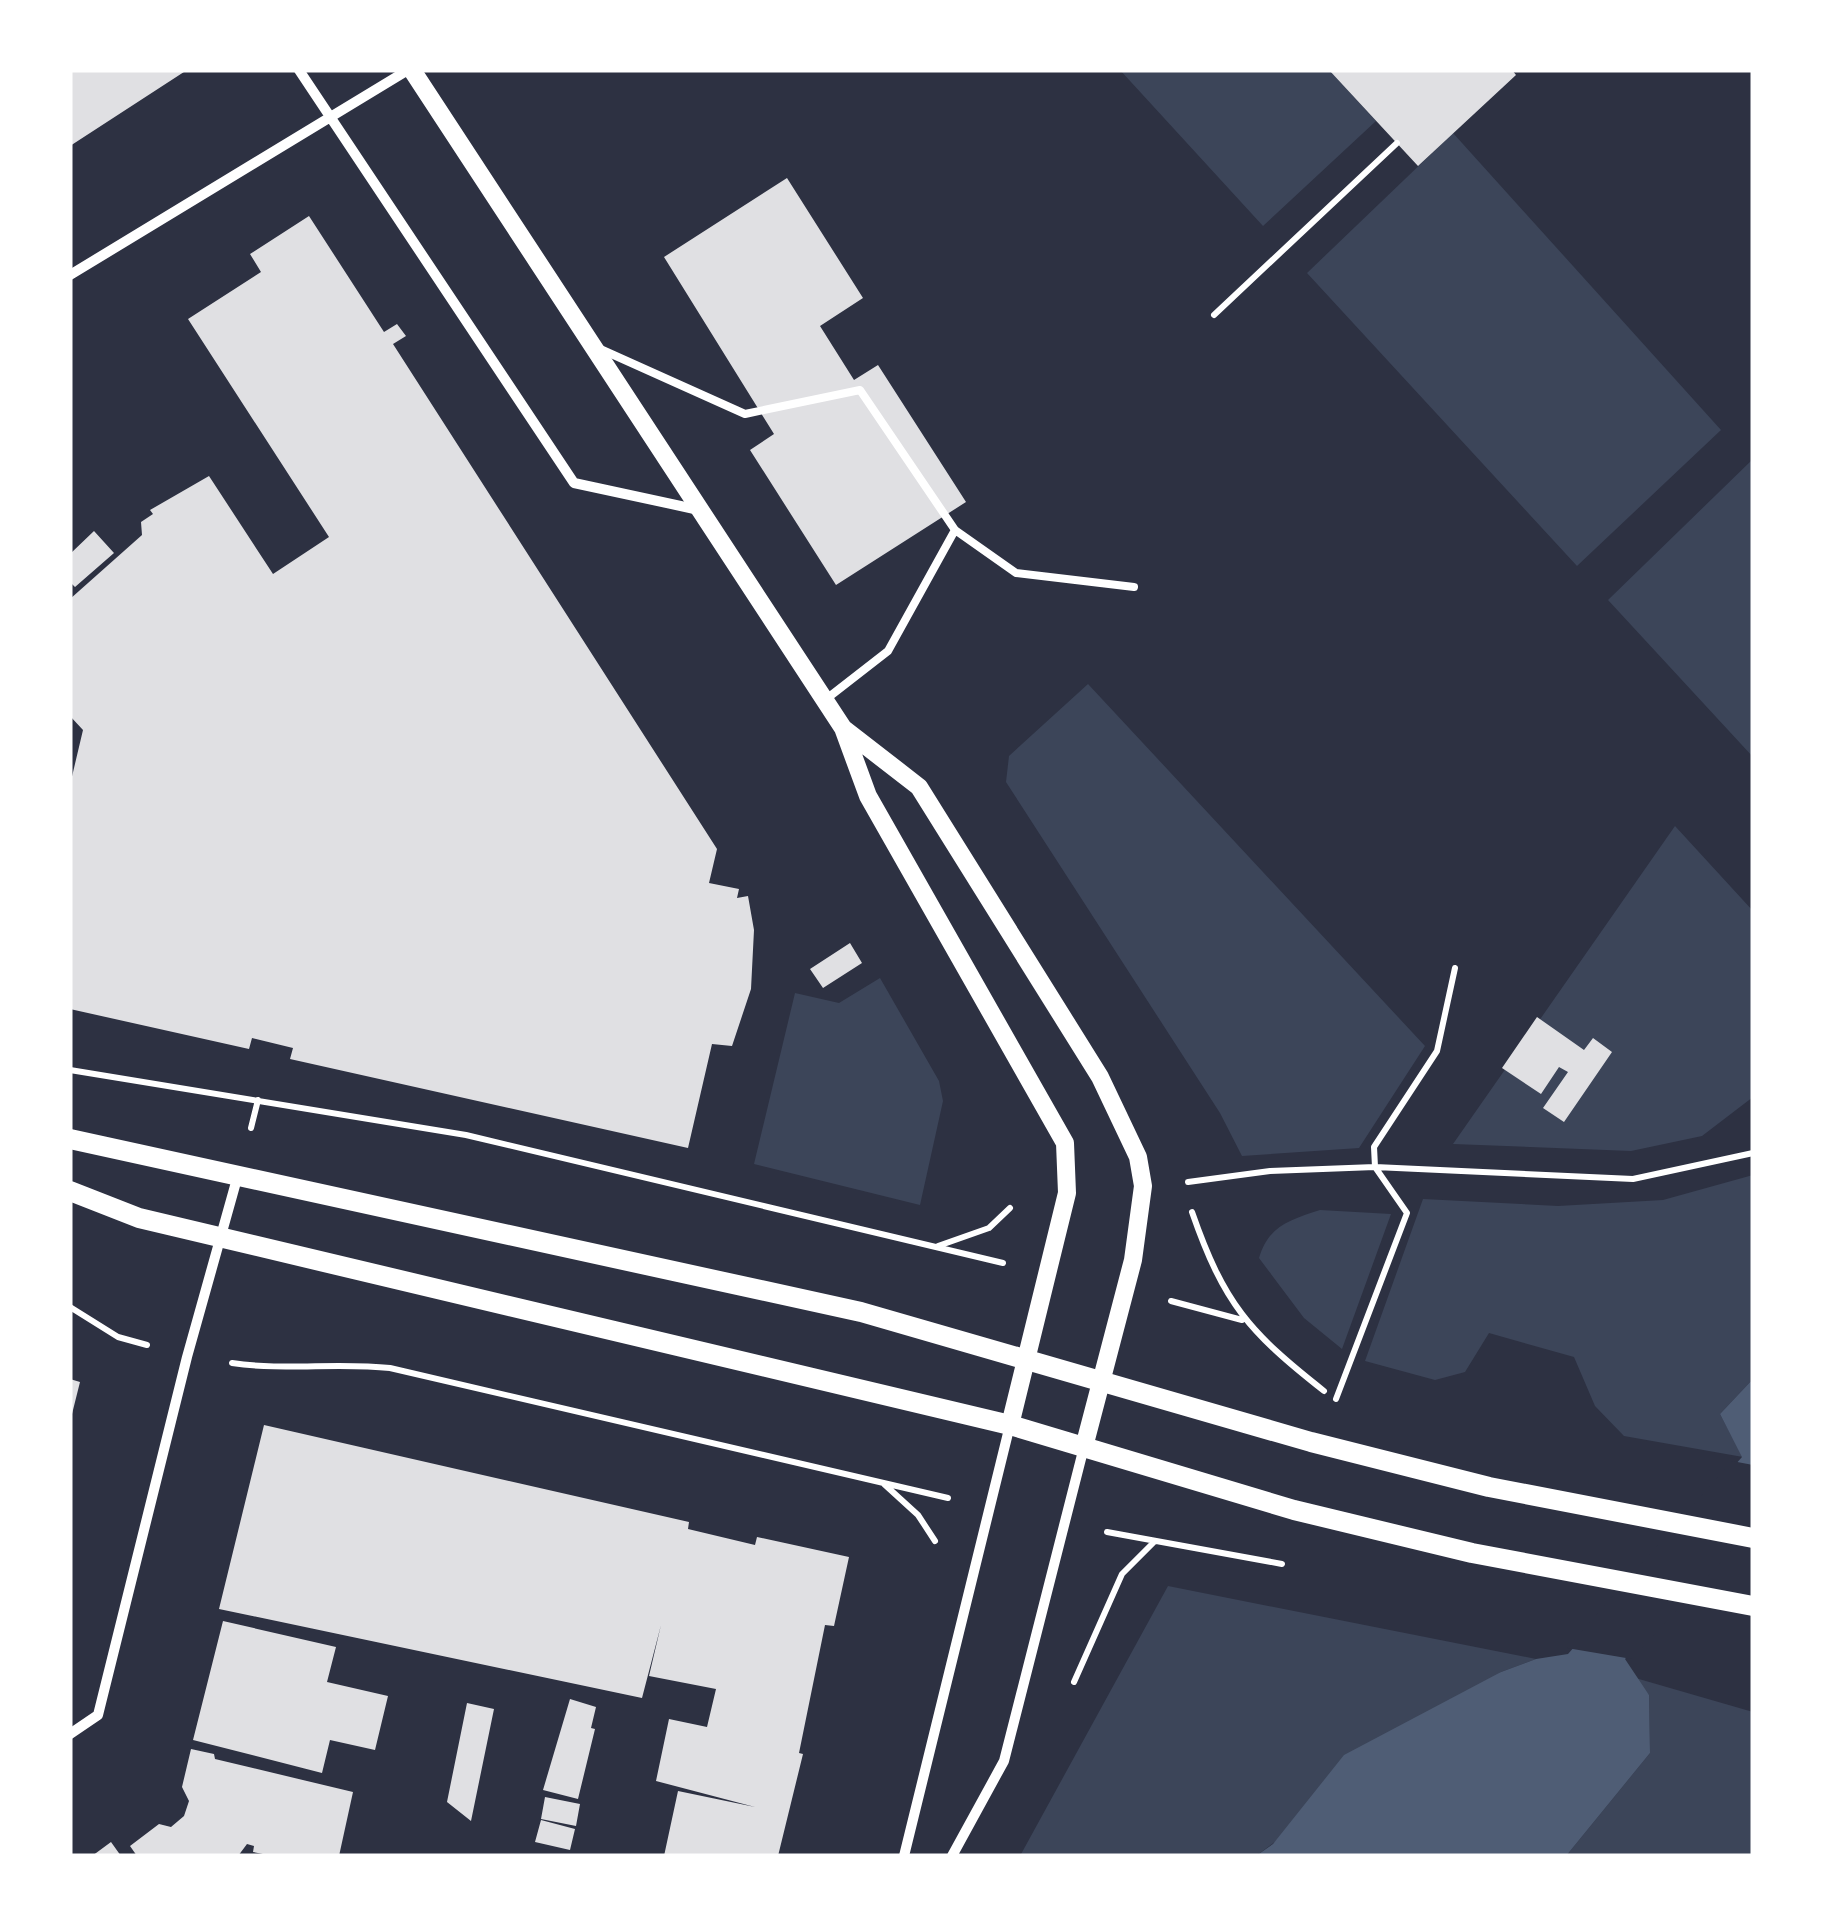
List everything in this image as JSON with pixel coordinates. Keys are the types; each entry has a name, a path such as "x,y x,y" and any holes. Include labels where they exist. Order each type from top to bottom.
{"main road":[{"path":"70,1139 861,1312 1027,1356 1311,1442 1454,1478 1750,1538"},
{"path":"70,1190 139,1218 1010,1425 1312,1514 1619,1582 1753,1606"}],"street":[{"path":"299,70 574,482 699,510"},
{"path":"70,275 330,114 410,70 825,700 842,728 868,796 1066,1143 1067,1193 904,1856"},
{"path":"842,728 919,787 1128,1128 1143,1186 1130,1276 1004,1761 952,1856"},
{"path":"70,1734 98,1714 187,1357 238,1174"}],"lane":[{"path":"592,345 745,414 860,390 955,530 1016,573 1134,587"},
{"path":"825,700 888,650 955,530"}],"path":[{"path":"1214,315 1397,143"},
{"path":"1336,1400 1406,1213 1375,1167 1374,1148 1437,1051 1455,968"},
{"path":"70,1070 466,1134 1048,1273"},
{"path":"1242,1320 1206,1250 1182,1183 1270,1171 1375,1167 1633,1179 1753,1153"},
{"path":"935,1247 989,1228 1016,1200"},
{"path":"70,1307 118,1337 187,1357 281,1370 336,1362 390,1368 990,1509"}],"shaded area":[{"path":"1120,70 1329,70 1376,121 1263,226"},
{"path":"1453,133 1721,430 1577,566 1307,273"},
{"path":"1753,459 1753,757 1608,600"},
{"path":"1088,684 1425,1046 1359,1148 1242,1156 1220,1113 1006,782 1009,756"},
{"path":"1675,826 1753,911 1753,1097 1702,1136 1631,1151 1453,1144"},
{"path":"880,978 939,1081 943,1101 920,1205 754,1164 795,993 839,1003"},
{"path":"1753,1175 1753,1379 1720,1414 1743,1457 1624,1436 1595,1406 1574,1357 1489,1333 1465,1372 1435,1380 1365,1361 1423,1199 1558,1206 1663,1200"},
{"path":"1320,1210 1391,1214 1342,1349 1304,1318 1259,1258 1275,1231"},
{"path":"1753,1379 1753,1520 1625,1659 1649,1695 1650,1753 1566,1856 1256,1856 1273,1844 1344,1755 1501,1672 1536,1659 1568,1654 1742,1457 1720,1414"},
{"path":"1168,1586 1536,1659 1501,1672 1256,1856 1020,1856"},
{"path":"1632,1677 1753,1712 1753,1856 1566,1856 1650,1753 1649,1695"}],"pier":[{"path":"1732,1461 1753,1465 1753,1527 1632,1659 1567,1648"}],"building":[{"path":"70,70 187,70 70,146"},
{"path":"1329,70 1512,70 1516,75 1418,166"},
{"path":"787,178 863,298 820,326 854,380 878,365 966,502 836,585 750,450 774,434 664,257"},
{"path":"309,216 384,332 397,324 406,336 393,344 717,849 709,883 739,889 737,898 748,896 754,930 751,989 732,1046 712,1044 688,1148 290,1059 293,1048 252,1038 249,1049 70,1009 70,785 83,730 70,716 70,599 142,535 141,522 153,514 150,510 209,476 273,574 329,537 188,319 261,272 250,254"},
{"path":"94,531 114,553 75,587 70,582 70,554"},
{"path":"850,943 862,963 823,988 810,969"},
{"path":"1537,1017 1584,1050 1593,1038 1612,1052 1564,1122 1543,1108 1568,1072 1559,1067 1541,1094 1502,1068"},
{"path":"70,1379 80,1382 71,1418 70,1418"},
{"path":"264,1425 689,1522 688,1529 755,1545 757,1537 849,1557 834,1626 825,1625 799,1753 803,1754 778,1856 664,1856 678,1791 755,1807 656,1781 669,1719 707,1727 716,1689 649,1676 661,1625 642,1698 219,1609"},
{"path":"223,1621 336,1647 327,1682 388,1696 375,1750 330,1740 322,1773 193,1740"},
{"path":"570,1699 596,1707 591,1728 595,1729 578,1799 543,1790"},
{"path":"467,1703 494,1709 471,1821 447,1802"},
{"path":"191,1749 214,1754 215,1759 353,1792 339,1856 273,1856 253,1852 254,1846 247,1844 238,1856 137,1856 130,1846 159,1824 171,1827 184,1816 189,1801 182,1787"},
{"path":"545,1797 580,1804 576,1826 541,1819"},
{"path":"541,1820 575,1829 570,1850 535,1842"},
{"path":"111,1842 121,1856 92,1856"}]}
